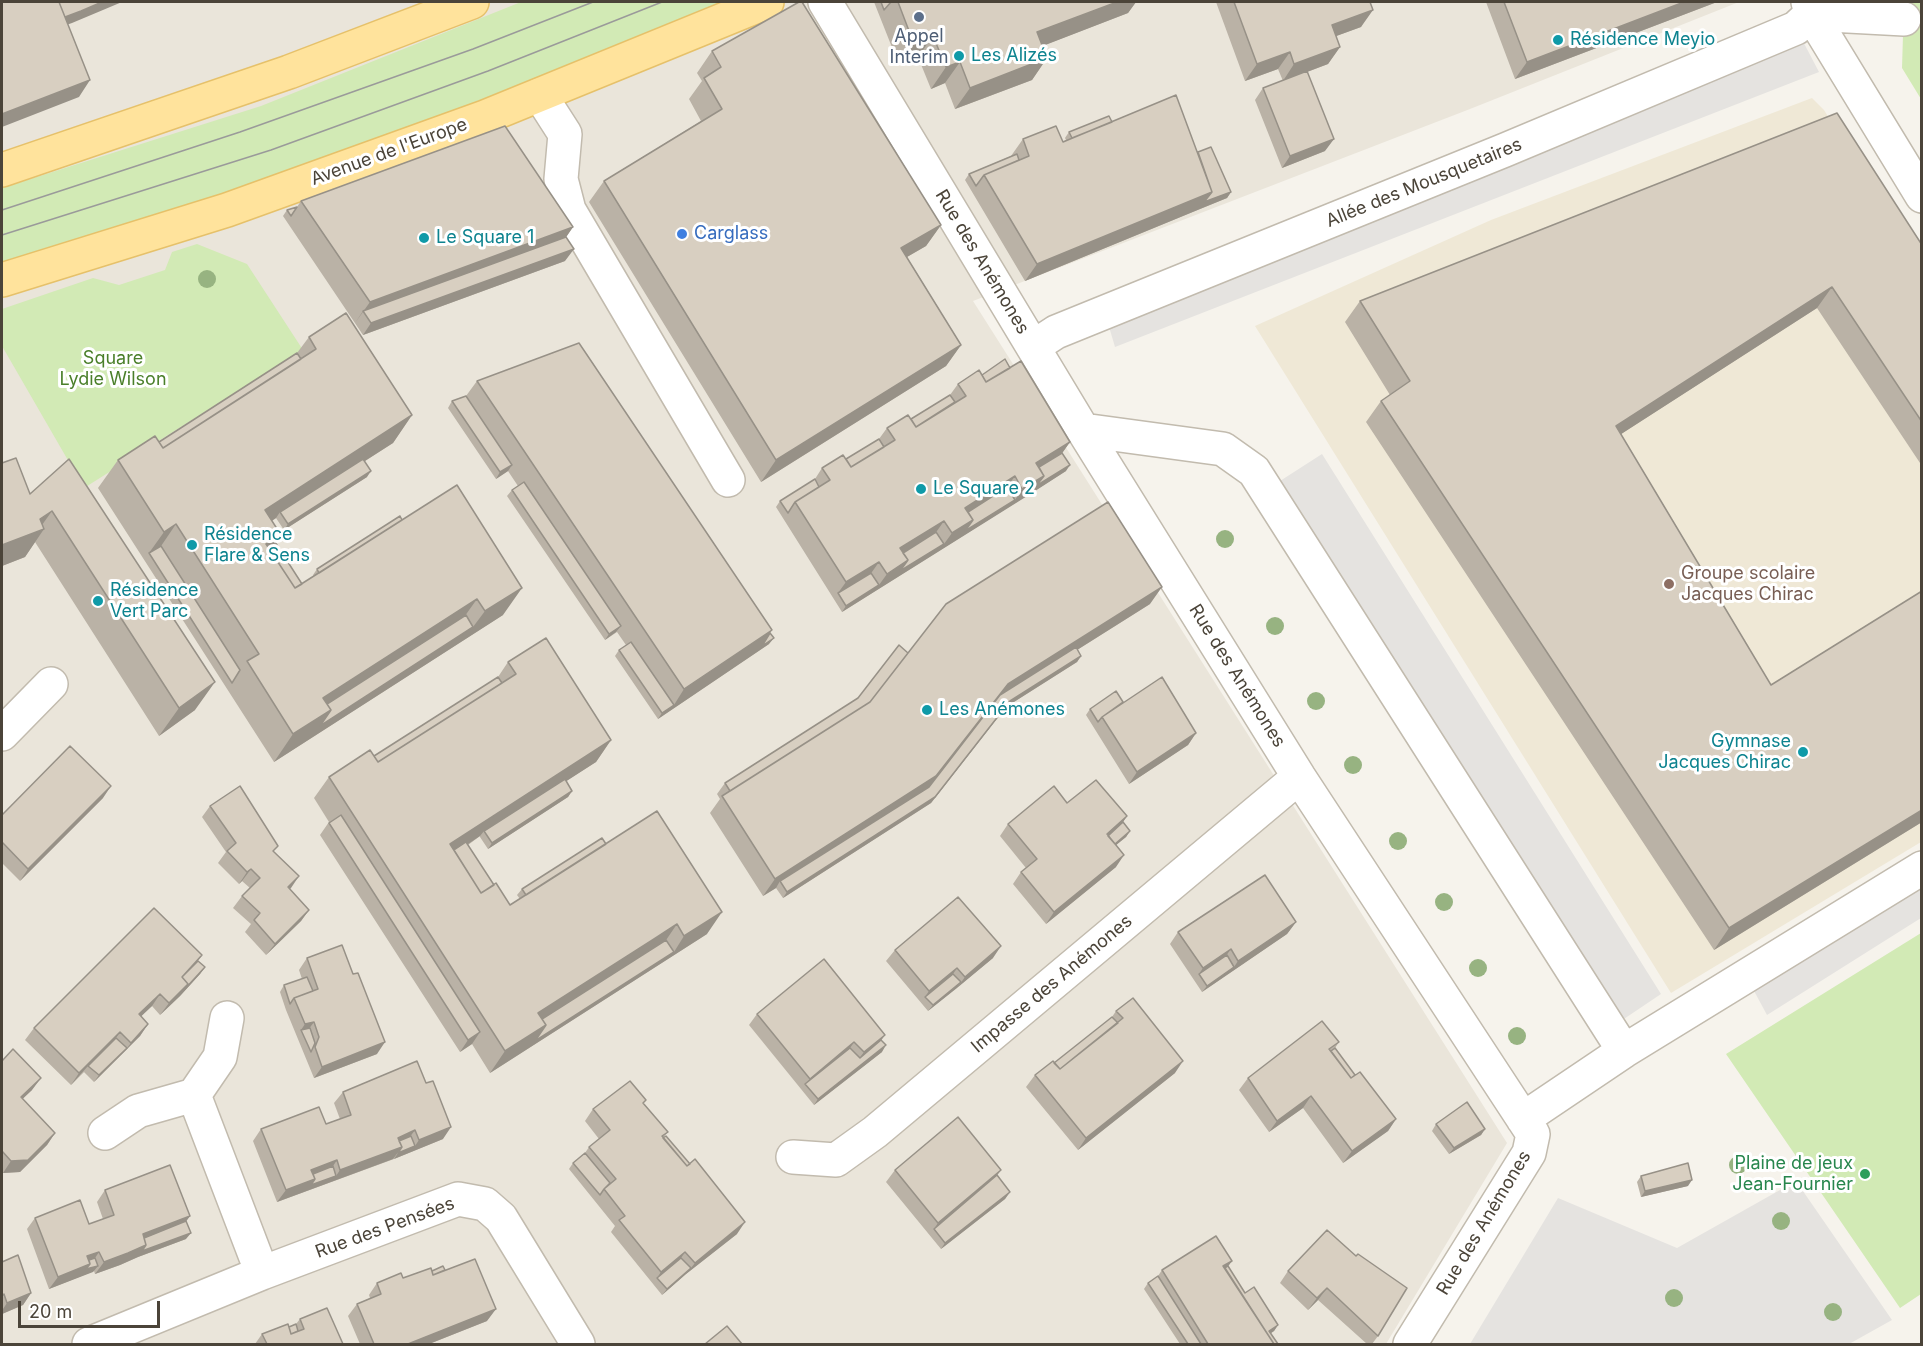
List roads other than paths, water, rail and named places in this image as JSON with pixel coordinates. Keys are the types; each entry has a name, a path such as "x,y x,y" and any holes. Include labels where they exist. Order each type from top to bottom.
{"main road":[{"path":"2,170 289,72 472,2"},
{"name":"Avenue de l'Europe","path":"2,280 248,203 485,117 767,2"}],"street":[{"name":"Rue des Anémones","path":"825,2 1083,430 1299,777 1533,1134 1529,1153 1410,1344"},
{"path":"1809,8 1904,19"},
{"path":"1809,8 1922,196"},
{"name":"Allée des Mousquetaires","path":"1033,347 1056,332 1505,150 1796,28 1809,8"},
{"path":"540,95 565,134 561,179 569,210 728,480"},
{"path":"1083,430 1222,449 1254,471 1624,1051"},
{"path":"2,734 51,684"},
{"name":"Impasse des Anémones","path":"793,1157 836,1160 875,1132 1299,777"},
{"path":"1523,1119 1624,1051 1922,868"},
{"path":"105,1133 138,1111 194,1095 220,1057 227,1018"},
{"path":"194,1095 262,1273"},
{"name":"Rue des Pensées","path":"89,1344 262,1273 458,1199 485,1204 501,1218 578,1344"}],"tram line":[{"path":"2,210 240,132 473,49 593,2"},
{"path":"2,235 271,150 488,71 662,2"}],"place":[{"name":"Appel Interim","path":"919,17"},
{"name":"Résidence Meyio","path":"1558,40"},
{"name":"Les Alizés","path":"959,56"},
{"name":"Carglass","path":"682,234"},
{"name":"Le Square 1","path":"424,238"},
{"name":"Le Square 2","path":"921,489"},
{"name":"Résidence Flare & Sens","path":"192,545"},
{"name":"Groupe scolaire Jacques Chirac","path":"1669,584"},
{"name":"Résidence Vert Parc","path":"98,601"},
{"name":"Les Anémones","path":"927,710"},
{"name":"Gymnase Jacques Chirac","path":"1803,752"},
{"name":"Plaine de jeux Jean-Fournier","path":"1865,1174"}],"park label":[{"name":"Square Lydie Wilson","path":"113,370"}]}
